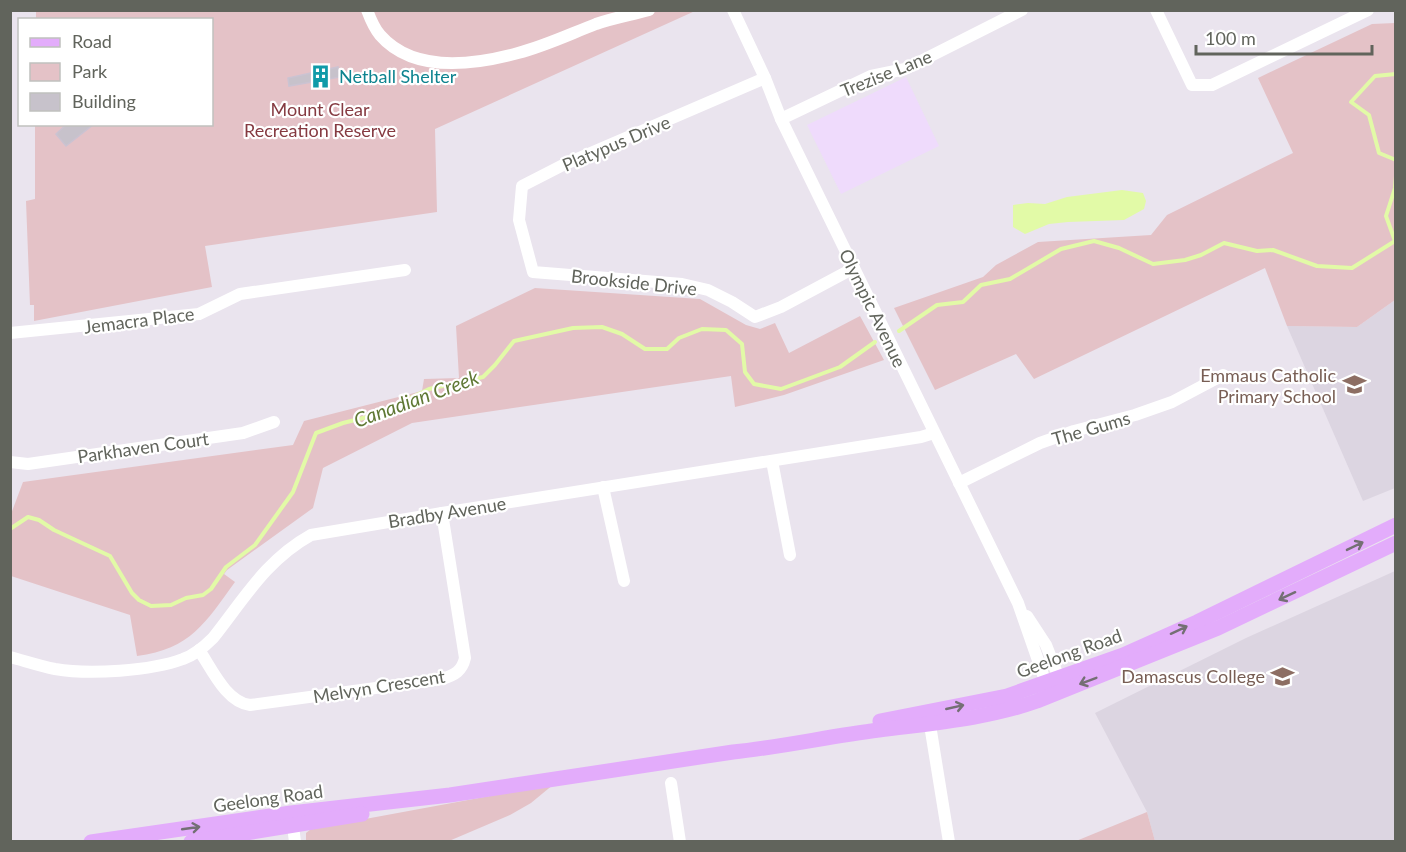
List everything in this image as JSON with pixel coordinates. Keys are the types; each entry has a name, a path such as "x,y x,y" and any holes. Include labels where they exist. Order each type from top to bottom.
{"main road":[{"name":"Geelong Road","path":"191,842 293,827 450,795 734,752 770,749 929,719 1025,706 1054,687 1395,525"},
{"name":"Geelong Road","path":"1054,687 1218,628 1395,543"},
{"name":"Geelong Road","path":"91,842 293,827"}],"street":[{"path":"367,10 379,34 395,49 416,59 463,62 518,53 598,23 649,10"},
{"name":"Olympic Avenue","path":"733,10 765,78 781,119 1018,603 1054,687"},
{"name":"Trezise Lane","path":"781,119 871,76 904,69 1022,10"},
{"path":"1156,10 1192,85 1212,85 1368,10"},
{"name":"Platypus Drive","path":"525,244 519,220 522,186 563,165 765,78"},
{"name":"Brookside Drive","path":"525,244 533,272 682,284 708,290 755,317 781,307 854,268"},
{"name":"Jemacra Place","path":"10,333 199,314 240,294 405,270"},
{"name":"The Gums","path":"959,483 1040,443 1172,402 1223,375"},
{"name":"Parkhaven Court","path":"10,462 28,464 243,433 274,422"},
{"name":"Bradby Avenue","path":"10,657 56,669 102,672 164,664 182,659 199,650 213,638 265,569 292,546 311,535 921,437 934,433"},
{"path":"772,461 790,555"},
{"path":"603,487 624,581"},
{"name":"Melvyn Crescent","path":"199,650 232,698 250,705 453,676 462,669 465,658 442,513"},
{"path":"929,719 949,842"},
{"path":"671,783 680,842"}],"shaded area":[{"path":"906,77 939,146 841,194 807,125"},
{"path":"1122,190 1143,193 1146,201 1144,209 1124,220 1049,224 1025,234 1013,227 1013,205 1045,204 1067,197"},
{"name":"Emmaus Catholic Primary School","path":"1395,300 1395,488 1363,501 1287,326 1357,327"},
{"name":"Damascus College","path":"1395,571 1395,841 1155,841 1147,812 1095,713 1246,638"}],"green space":[{"name":"Mount Clear Recreation Reserve","path":"36,11 695,11 435,129 437,212 205,246 212,287 34,321 34,305 30,305 26,201 35,199 35,126 213,126 213,18 36,18"},
{"path":"1395,23 1395,300 1357,327 1287,326 1265,268 1034,379 1016,354 935,390 894,308 983,277 996,265 1038,242 1151,235 1167,215 1293,153 1258,78 1372,24"},
{"path":"535,288 700,299 746,325 760,329 775,323 789,353 860,316 884,360 784,395 735,407 731,376 412,423 323,468 313,508 227,570 224,574 235,582 215,610 195,632 171,647 155,652 137,656 130,615 11,576 11,514 23,482 293,445 304,421 422,391 424,379 459,378 456,326"},
{"path":"554,784 531,803 510,815 449,841 306,841 306,833 311,829"},
{"path":"1147,812 1155,841 1076,841"}],"building":[{"name":"Netball Shelter","path":"338,67 340,77 289,86 288,78"},
{"path":"65,126 91,126 66,146 56,134"}],"waterway":[{"name":"Canadian Creek","path":"1396,74 1375,76 1351,102 1369,115 1379,153 1396,160"},
{"name":"Canadian Creek","path":"899,331 937,305 963,302 981,285 1010,279 1061,249 1094,241 1119,248 1153,264 1185,260 1201,255 1224,243 1257,251 1273,250 1317,266 1352,268 1395,241 1386,216 1395,188 1396,176"},
{"name":"Canadian Creek","path":"10,529 28,517 39,520 54,530 110,556 132,593 139,600 151,606 171,605 186,598 203,595 211,589 226,567 255,545 293,492 316,433 375,415 429,389 483,377 514,341 573,328 602,327 622,334 645,349 667,349 679,338 702,329 726,330 742,344 745,372 754,384 781,389 840,367 875,342"}],"place":[{"name":"Netball Shelter","path":"321,76"},
{"name":"Emmaus Catholic Primary School","path":"1354,385"},
{"name":"Damascus College","path":"1283,676"}]}
